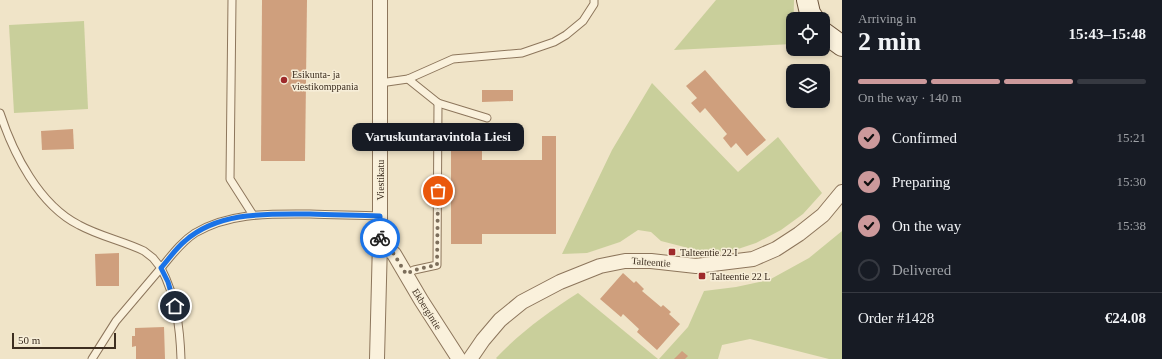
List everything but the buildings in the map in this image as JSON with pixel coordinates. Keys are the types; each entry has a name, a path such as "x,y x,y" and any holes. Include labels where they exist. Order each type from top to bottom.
{"street":[{"name":"Viestikatu","path":"377,359 380,242 380,0"},
{"path":"807,0 810,12"},
{"path":"830,37 842,46"},
{"name":"Talteentie","path":"470,359 483,340 500,320 522,302 560,282 600,266 625,261 651,261 696,266 753,259 776,249 799,234 823,214 842,192"},
{"name":"Ekbergintie","path":"380,242 394,254 460,359"}],"lane":[{"path":"232,0 230,179 253,215"},
{"path":"380,83 408,79 453,59 522,53 554,42 566,35 583,21 594,4 594,0"},
{"path":"408,79 438,103 487,118"},
{"path":"406,274 414,270 437,265 438,103"},
{"path":"0,113 5,130 23,165 43,197 54,209 78,225 144,251 153,258 161,268 168,282 175,306 180,339 180,359"},
{"path":"92,359 116,321 176,249 194,234 216,223 253,215 268,214 380,216"}],"green space":[{"path":"716,0 794,0 794,12 786,12 786,44 674,50"},
{"path":"84,21 88,109 14,113 9,25"},
{"path":"652,83 738,172 778,137 822,193 803,214 781,230 756,243 735,250 716,252 696,250 661,241 651,232 638,230 620,242 587,253 562,254 612,150"},
{"path":"842,231 842,359 829,359 750,339 722,345 718,359 659,359 688,327 704,291 736,287 769,280 809,258"},
{"path":"578,293 658,359 496,358 535,323"}],"way so far":[{"path":"380,238 380,242 394,254 406,274 414,270 437,265 438,191"}],"place":[{"name":"Esikunta- ja viestikomppania","path":"284,80"},
{"name":"Varuskuntaravintola Liesi","path":"438,191"},
{"name":"Talteentie 22 I","path":"672,252"},
{"name":"Talteentie 22 L","path":"702,276"}],"route":[{"path":"175,306 172,292 161,268 185,240 216,223 240,217 268,214 380,216 380,238"}]}
